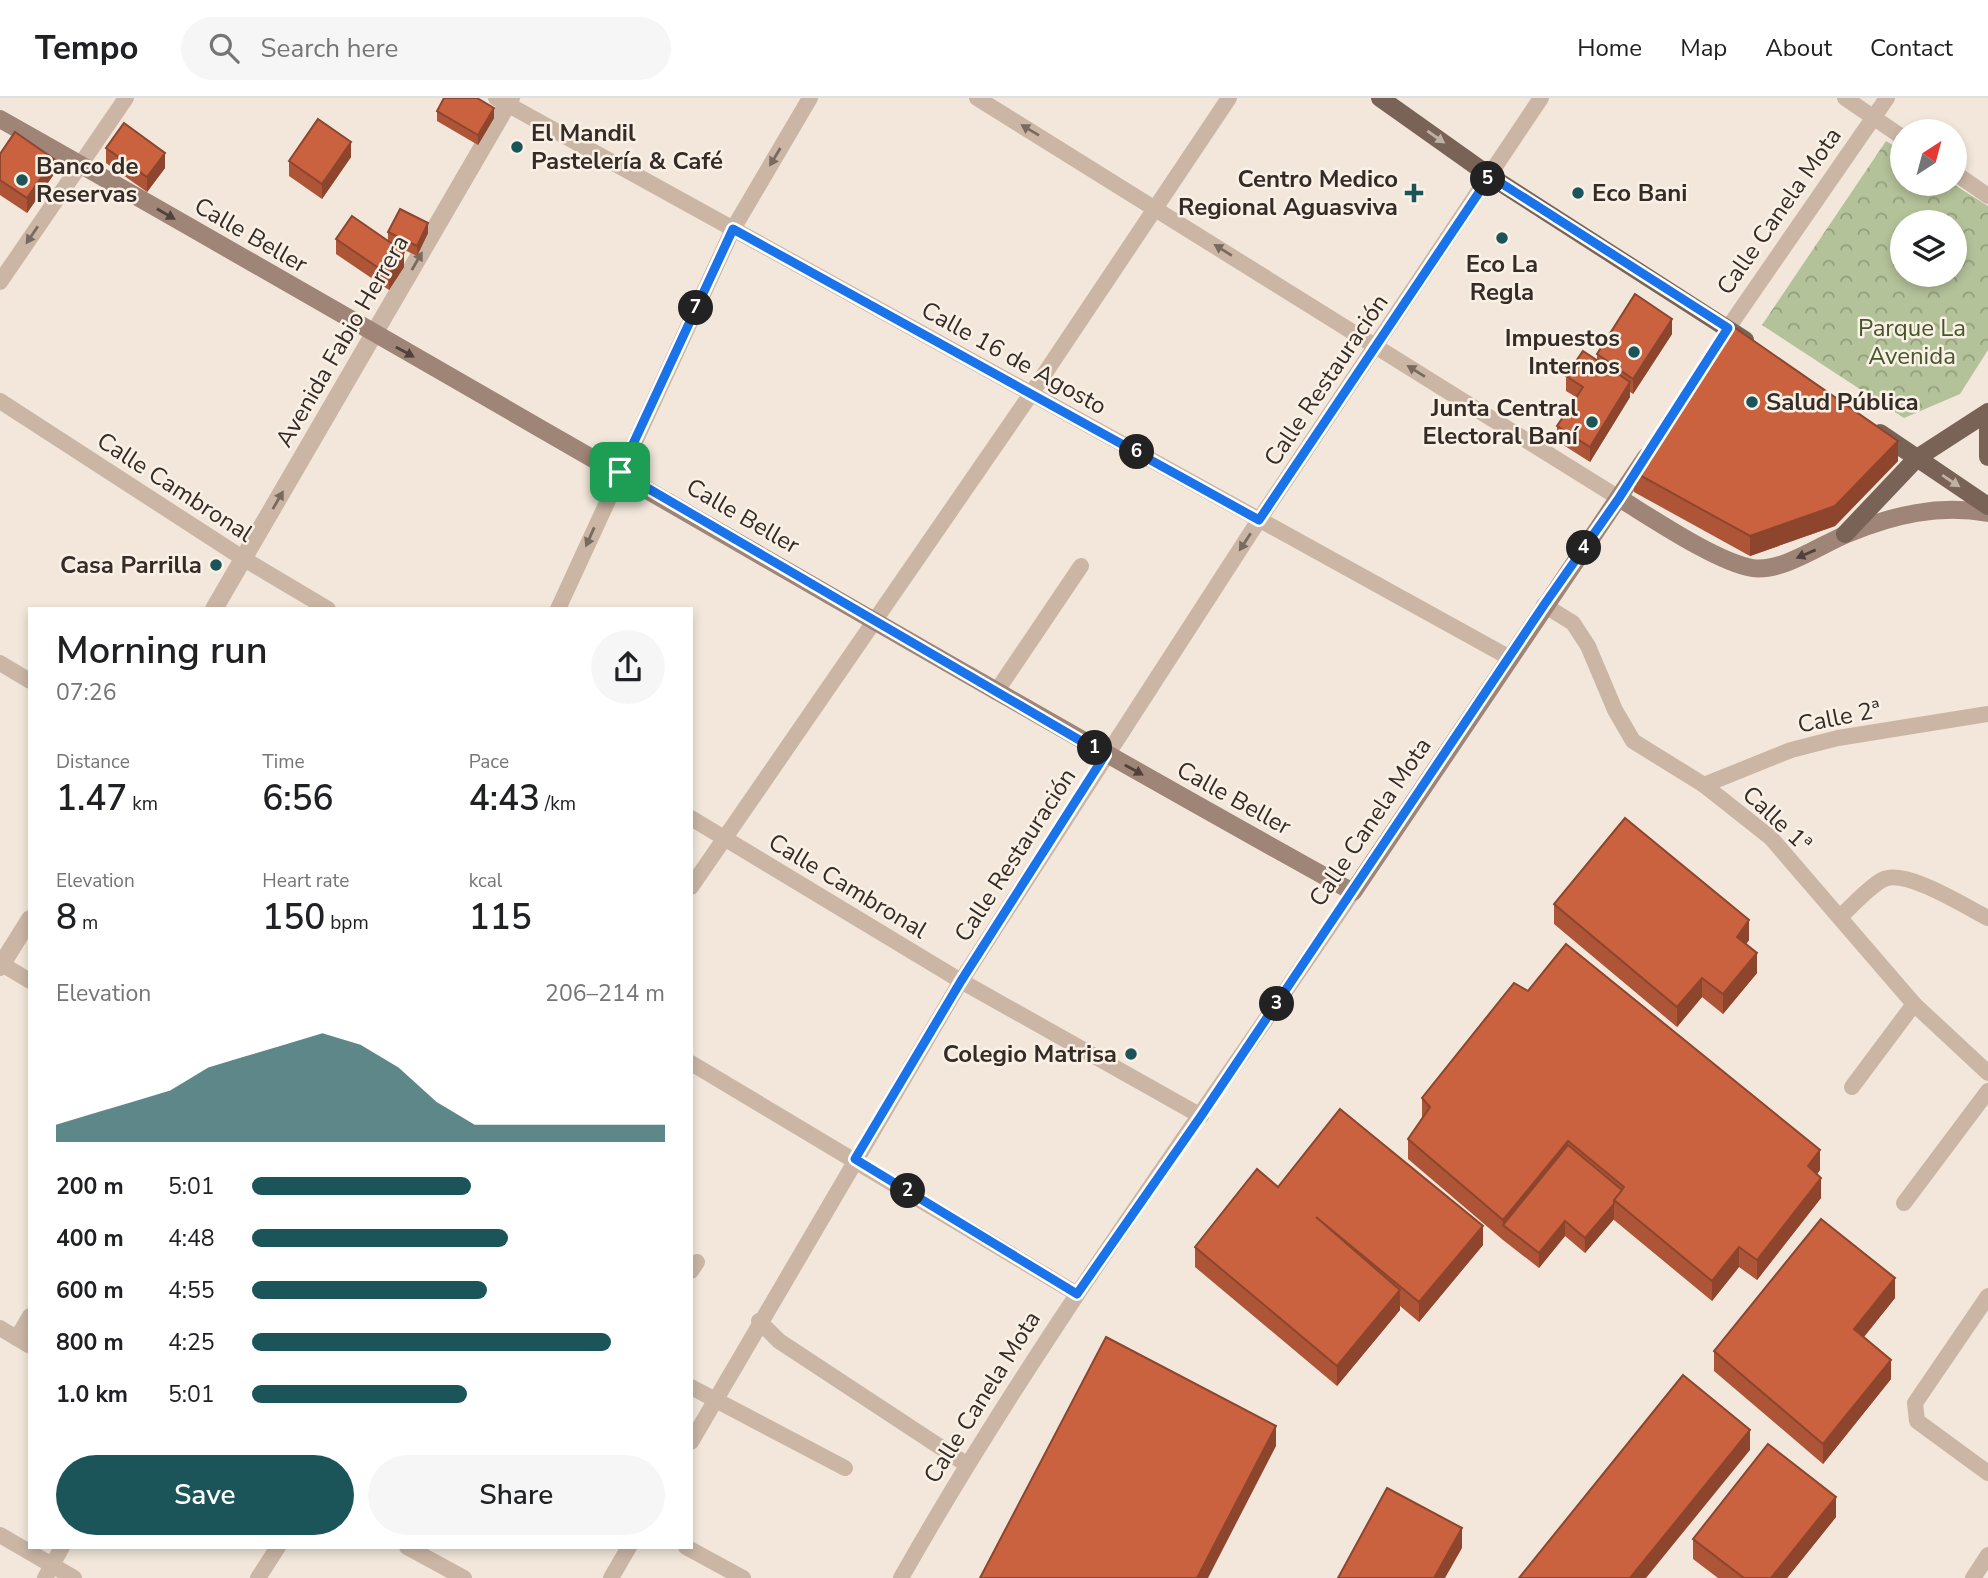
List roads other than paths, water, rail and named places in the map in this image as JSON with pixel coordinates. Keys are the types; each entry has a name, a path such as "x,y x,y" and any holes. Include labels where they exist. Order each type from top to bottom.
{"main road":[{"path":"1380,98 1490,176 1725,334 1761,351"},
{"name":"Calle Beller","path":"0,119 374,335 620,472 1105,755 1353,892"},
{"path":"1845,534 1917,458 1988,412"},
{"path":"1870,425 1988,506"},
{"path":"1988,425 1988,457"},
{"name":"Calle Canela Mota","path":"1353,892 1656,441"},
{"path":"1619,498 1681,536 1754,568 1784,563 1845,534 1894,517 1959,508 1988,513"}],"street":[{"path":"0,282 126,98"},
{"path":"559,607 733,229 810,98"},
{"path":"977,98 1619,498"},
{"path":"693,884 1031,394 1229,98"},
{"name":"Calle Restauración","path":"693,1438 759,1321 961,981 1259,520 1541,98"},
{"path":"1845,98 1890,128"},
{"name":"Calle Canela Mota","path":"1725,334 1887,98"},
{"name":"Calle 16 de Agosto","path":"505,100 1510,659"},
{"name":"Avenida Fabio Herrera","path":"215,607 374,335 505,100"},
{"path":"1967,181 1988,196"},
{"name":"Calle Cambronal","path":"0,401 244,559 325,607"},
{"path":"996,692 1081,566"},
{"name":"Calle 1ª","path":"1544,605 1573,623 1588,646 1615,710 1633,741 1704,785 1771,838 1841,916 1914,1004 1988,1073"},
{"path":"0,663 28,680"},
{"name":"Calle 2ª","path":"1704,785 1791,750 1838,738 1988,714"},
{"name":"Calle Cambronal","path":"693,819 961,981 1201,1116"},
{"path":"1841,916 1883,879 1896,876 1910,879 1988,918"},
{"name":"Calle Canela Mota","path":"901,1578 966,1464 1077,1294 1353,892"},
{"path":"28,922 0,965 28,980"},
{"path":"1852,1087 1914,1004"},
{"path":"693,1064 1077,1294"},
{"path":"1904,1203 1988,1091"},
{"path":"1988,1296 1915,1403 1917,1421 1988,1473"},
{"path":"759,1321 779,1341 966,1464"},
{"path":"0,1328 23,1342 28,1323"},
{"path":"693,1388 845,1468"},
{"path":"0,1535 49,1572 74,1578"},
{"path":"49,1572 61,1549"},
{"path":"258,1578 277,1549"},
{"path":"411,1549 464,1578"},
{"path":"611,1578 628,1549"},
{"path":"690,1549 743,1578"},
{"path":"1973,1578 1988,1555"}],"place":[{"name":"El Mandil Pastelería & Café","path":"517,147"},
{"name":"Banco de Reservas","path":"22,180"},
{"name":"Centro Medico Regional Aguasviva","path":"1414,193"},
{"name":"Eco Bani","path":"1578,193"},
{"name":"Eco La Regla","path":"1502,238"},
{"name":"Impuestos Internos","path":"1634,352"},
{"name":"Salud Pública","path":"1752,402"},
{"name":"Junta Central Electoral Baní","path":"1592,422"},
{"name":"Casa Parrilla","path":"216,565"},
{"name":"Colegio Matrisa","path":"1131,1054"}],"park label":[{"name":"Parque La Avenida","path":"1912,342"}]}
